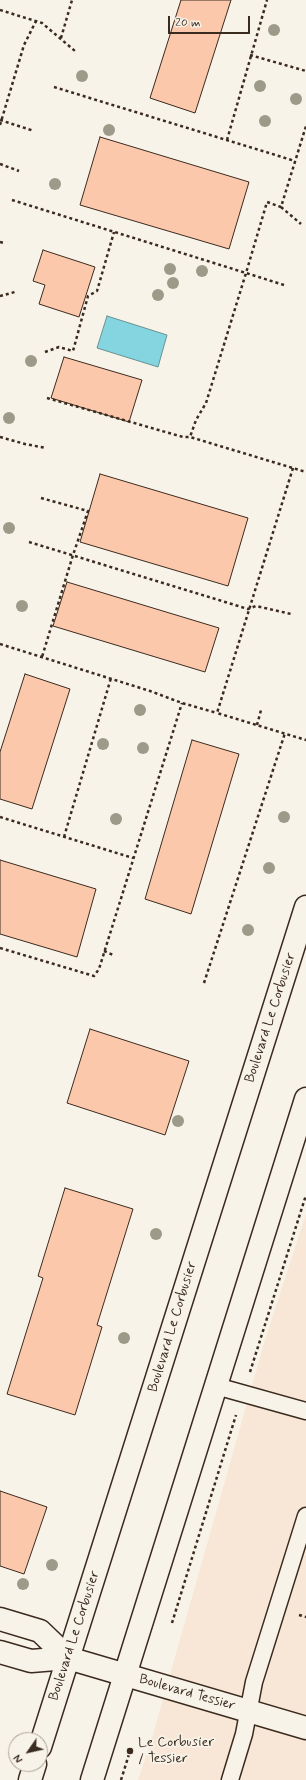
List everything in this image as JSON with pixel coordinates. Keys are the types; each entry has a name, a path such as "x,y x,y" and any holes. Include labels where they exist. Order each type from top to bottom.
{"street":[{"name":"Boulevard Le Corbusier","path":"45,1732 306,907"},
{"path":"92,1780 126,1676 306,1099"},
{"name":"Boulevard Tessier","path":"0,1619 40,1631 68,1658"},
{"name":"Boulevard Tessier","path":"0,1652 31,1661 68,1658 306,1728"}],"lane":[{"path":"216,1386 306,1411"},
{"path":"230,1780 244,1734 254,1682 306,1516"}],"path":[{"path":"61,38 72,0"},
{"path":"227,140 250,55 267,0"},
{"path":"0,10 42,23 75,51"},
{"path":"0,125 24,46 36,21"},
{"path":"250,55 306,70"},
{"path":"54,87 295,161"},
{"path":"1,120 34,131"},
{"path":"281,207 306,126"},
{"path":"0,164 19,172"},
{"path":"12,200 284,285"},
{"path":"190,437 196,420 206,403 266,202 281,207 301,224"},
{"path":"45,352 59,347 73,351 88,296 97,291 114,232"},
{"path":"0,242 4,243"},
{"path":"0,296 15,292"},
{"path":"47,398 183,438 190,437 305,472 306,467"},
{"path":"0,436 25,444 46,448"},
{"path":"216,713 293,468"},
{"path":"41,498 88,511 42,657"},
{"path":"29,542 248,609 256,606 291,614"},
{"path":"0,644 111,678 182,703 306,740"},
{"path":"64,837 111,678"},
{"path":"0,948 94,976 104,951 182,703"},
{"path":"257,725 262,710"},
{"path":"204,983 284,733"},
{"path":"0,817 133,858"},
{"path":"104,951 113,955"},
{"path":"121,1780 130,1751"}],"shaded area":[{"path":"306,1214 306,1780 138,1780 150,1745 265,1340"}],"water":[{"path":"107,316 167,335 158,367 97,348"}],"building":[{"path":"181,0 231,0 195,113 150,98"},
{"path":"100,137 249,182 229,249 80,205"},
{"path":"43,250 95,267 79,317 39,304 45,285 33,281"},
{"path":"64,357 142,380 129,422 51,398"},
{"path":"100,474 248,518 228,586 80,542"},
{"path":"67,582 219,628 205,672 53,626"},
{"path":"25,674 70,689 32,809 0,799 0,752"},
{"path":"192,740 239,754 191,914 145,899"},
{"path":"0,860 96,889 77,957 0,934"},
{"path":"90,1029 189,1061 165,1135 67,1103"},
{"path":"65,1188 133,1209 97,1325 102,1327 75,1415 7,1394 43,1278 38,1276"},
{"path":"0,1491 47,1507 24,1574 0,1566"}],"place":[{"name":"Le Corbusier / Tessier","path":"130,1751"}]}
